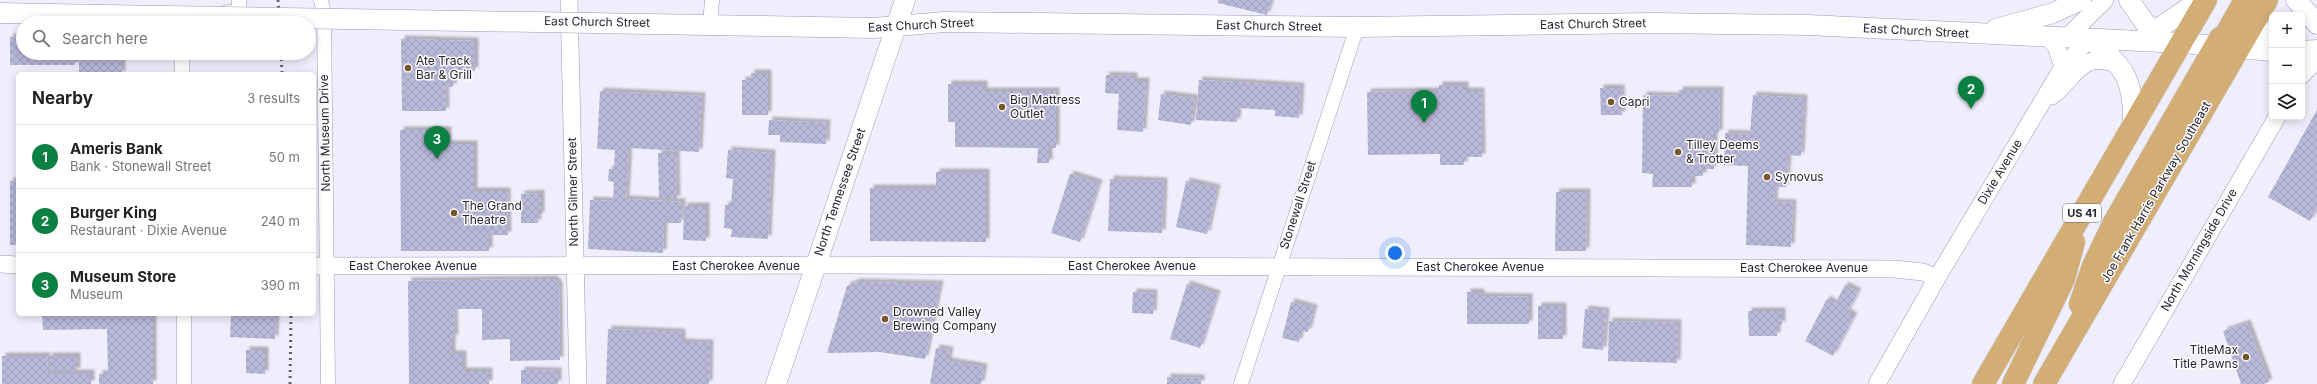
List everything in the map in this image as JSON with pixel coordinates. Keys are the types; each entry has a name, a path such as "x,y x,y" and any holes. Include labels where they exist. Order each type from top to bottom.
{"main road":[{"name":"North Tennessee Street","path":"776,384 885,52 905,0"},
{"path":"1977,34 2053,13 2081,0"},
{"path":"2129,0 2135,11 2160,39 2200,0"},
{"name":"US 41","path":"1983,384 2132,128 2160,39 2206,0"},
{"path":"2227,42 2245,0"},
{"name":"Joe Frank Harris Parkway Southeast","path":"2044,384 2069,342 2227,42 2267,0"},
{"path":"2296,0 2317,24"},
{"name":"East Church Street","path":"0,13 202,16"},
{"name":"East Church Street","path":"316,17 874,28 897,24 944,22 1357,27 1653,23 1808,25 2089,39 2160,39 2227,42 2269,50"},
{"path":"2305,32 2317,32"},
{"name":"East Church Street","path":"2227,42 2269,33"},
{"path":"2089,39 2106,51 2119,65 2129,80 2132,92 2132,128"},
{"path":"2305,50 2317,50"},
{"path":"2013,384 2064,279 2080,218"}],"street":[{"name":"North Museum Drive","path":"321,0 324,14 320,266 328,384"},
{"name":"North Gilmer Street","path":"569,0 574,254 577,266 578,384"},
{"path":"710,24 712,0"},
{"path":"2064,67 2056,46 2057,37 2105,0"},
{"path":"187,16 239,6"},
{"name":"East Church Street","path":"324,14 570,18"},
{"name":"Stonewall Street","path":"1241,384 1278,266 1357,27"},
{"name":"Dixie Avenue","path":"1877,384 1937,278 2041,104 2064,67 2089,39"},
{"path":"2305,72 2317,58"},
{"path":"182,60 182,72"},
{"path":"2041,104 2091,60 2104,60 2119,65"},
{"name":"North Morningside Drive","path":"2122,384 2275,120"},
{"path":"0,264 16,264"},
{"name":"East Cherokee Avenue","path":"320,266 815,265 1894,268 1923,272 1937,278"},
{"path":"184,316 184,384"}],"building":[{"path":"1218,0 1271,0 1267,15 1218,3"},
{"path":"10,37 16,37 16,60 122,60 122,72 79,72 79,62 75,62 75,65 10,65"},
{"path":"401,39 475,41 475,71 455,70 455,63 445,63 446,111 402,111"},
{"path":"446,64 454,64 454,72 446,72"},
{"path":"751,73 768,73 768,115 742,115 742,80 751,80"},
{"path":"447,75 453,75 453,87 447,87"},
{"path":"1106,75 1134,76 1134,81 1146,81 1143,132 1117,130 1119,94 1105,93"},
{"path":"1199,80 1301,86 1299,118 1275,116 1275,110 1238,108 1237,122 1196,120"},
{"name":"Big Mattress Outlet","path":"948,84 984,84 984,91 1056,91 1056,148 1049,148 1049,163 1037,163 1038,148 955,147 955,122 948,122"},
{"path":"1439,85 1465,85 1465,91 1481,91 1482,157 1464,157 1464,165 1440,165 1440,154 1368,155 1367,92 1439,91"},
{"name":"Capri","path":"1600,88 1621,88 1622,115 1601,115"},
{"name":"Tilley Deems & Trotter","path":"1679,90 1720,90 1719,133 1714,134 1714,169 1703,169 1703,176 1692,176 1692,187 1652,187 1653,174 1642,173 1643,95 1679,96"},
{"path":"600,91 702,96 699,152 629,148 626,199 682,202 681,223 664,223 663,253 588,249 590,200 613,201 614,182 608,181 609,169 614,169 615,150 597,149"},
{"path":"1161,94 1195,98 1191,125 1158,120"},
{"name":"Synovus","path":"1753,95 1804,98 1801,156 1788,155 1786,187 1775,187 1774,202 1793,203 1791,247 1746,245 1748,166 1724,165 1725,133 1750,134"},
{"path":"2317,110 2317,208 2310,221 2268,197"},
{"path":"769,120 827,123 826,144 780,142 780,135 768,135"},
{"path":"400,130 448,130 448,144 474,144 474,191 507,191 508,235 489,235 489,251 401,251"},
{"path":"728,150 772,153 768,239 731,237 732,229 724,228 725,205 731,205 733,179 726,178"},
{"path":"658,153 676,153 677,199 659,199"},
{"path":"936,172 986,172 986,242 870,241 870,188 936,188"},
{"path":"1070,174 1099,183 1080,242 1051,233"},
{"path":"1110,179 1164,181 1162,233 1108,231"},
{"path":"10,181 16,181 16,245 10,245"},
{"path":"1186,181 1217,188 1207,234 1176,227"},
{"path":"1556,192 1587,192 1586,251 1555,251"},
{"path":"541,193 541,215 538,216 538,223 521,223 521,194"},
{"path":"684,206 706,206 706,241 683,240"},
{"path":"554,279 559,285 560,360 510,361 510,339 482,340 482,309 454,309 455,338 452,338 452,354 463,354 463,371 489,371 489,384 409,384 408,281"},
{"name":"Drowned Valley Brewing Company","path":"857,282 940,284 925,359 880,352 827,353 847,286"},
{"path":"1187,284 1217,294 1200,348 1170,339"},
{"path":"1845,285 1858,292 1847,312 1854,316 1833,356 1805,341 1827,299 1835,304"},
{"path":"1133,292 1154,293 1153,314 1132,313"},
{"path":"1467,292 1481,292 1481,296 1529,297 1529,324 1467,324"},
{"path":"1291,302 1314,308 1308,332 1301,331 1299,342 1282,338"},
{"path":"1538,306 1563,306 1563,339 1538,339"},
{"path":"1585,309 1606,311 1603,350 1582,348"},
{"path":"1748,311 1782,311 1782,325 1777,324 1777,336 1749,336"},
{"path":"42,316 153,316 153,384 99,384 99,374 108,374 107,329 43,330"},
{"path":"231,316 276,316 275,339 230,337"},
{"path":"1609,321 1678,323 1677,363 1608,361"},
{"name":"TitleMax Title Pawns","path":"2247,323 2269,382 2263,384 2241,384 2223,331"},
{"path":"608,329 682,332 682,342 710,343 709,384 606,384"},
{"path":"936,348 950,350 948,361 984,367 981,384 930,384"},
{"path":"246,350 265,350 265,374 246,373"},
{"path":"2,356 47,356 48,373 91,373 91,384 2,384"},
{"path":"49,356 77,356 77,371 49,371"},
{"path":"521,370 558,371 558,384 521,384"},
{"path":"1167,377 1201,378 1201,384 1167,384"}],"railway":[{"path":"278,0 279,16"},
{"path":"281,60 282,72"},
{"path":"290,384 291,316"}],"place":[{"name":"Ate Track Bar & Grill","path":"408,68"},
{"name":"Capri","path":"1611,102"},
{"name":"Big Mattress Outlet","path":"1002,107"},
{"name":"Burger King","path":"1971,109"},
{"name":"Ameris Bank","path":"1424,123"},
{"name":"Tilley Deems & Trotter","path":"1678,152"},
{"name":"Museum Store","path":"437,159"},
{"name":"Synovus","path":"1767,177"},
{"name":"The Grand Theatre","path":"454,213"},
{"name":"Drowned Valley Brewing Company","path":"885,319"},
{"name":"TitleMax Title Pawns","path":"2246,357"}]}
